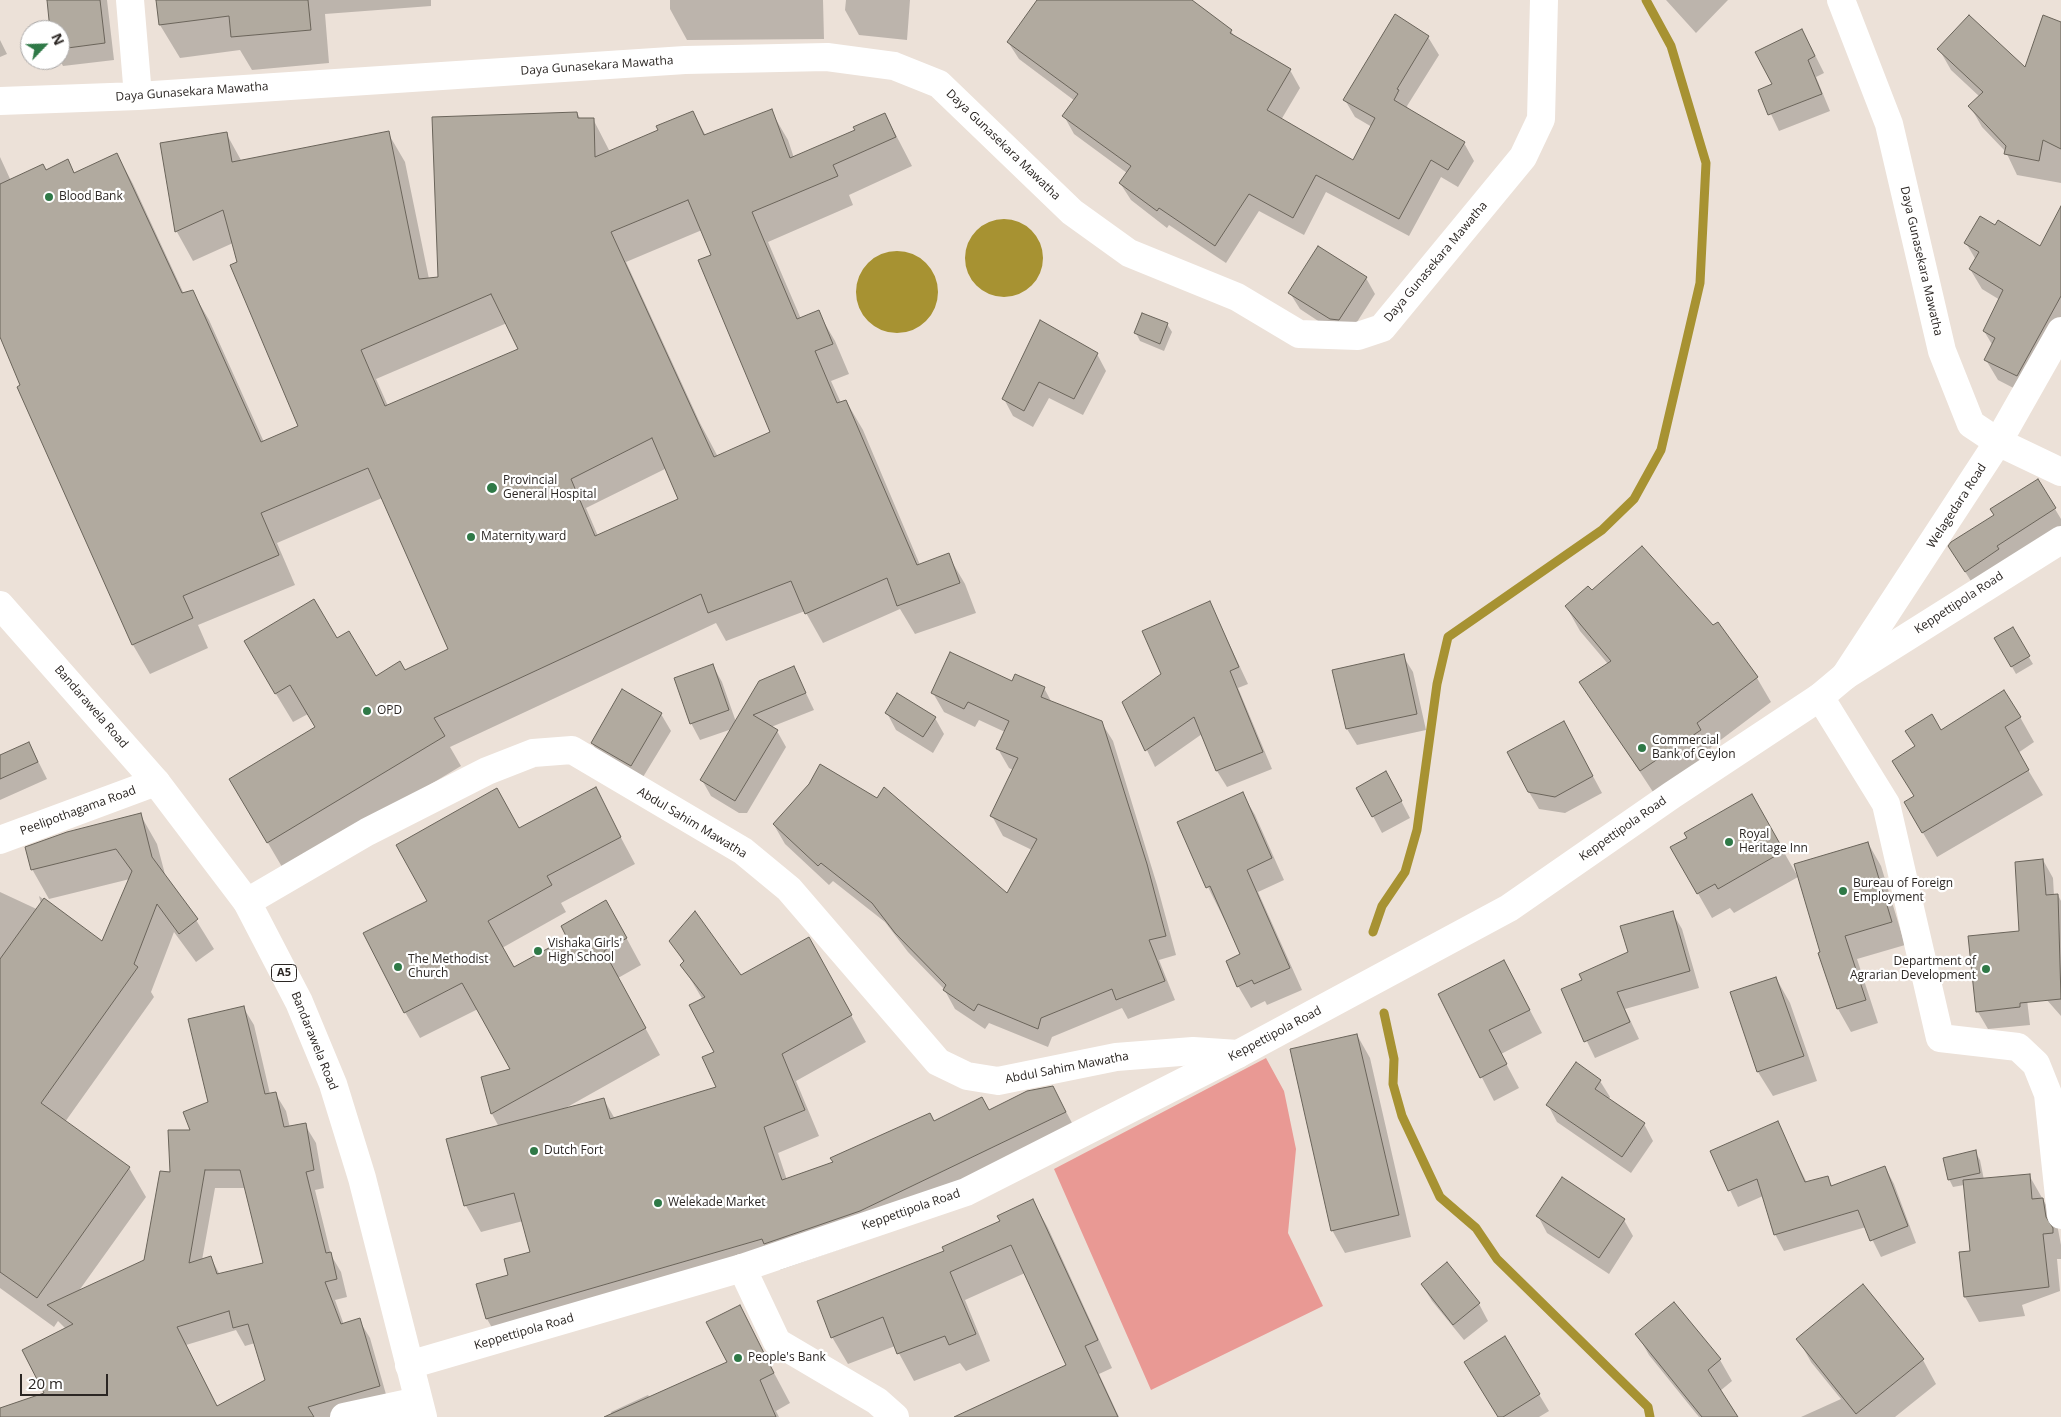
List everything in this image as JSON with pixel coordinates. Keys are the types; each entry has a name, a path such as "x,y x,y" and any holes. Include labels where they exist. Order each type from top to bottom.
{"main road":[{"path":"130,0 138,96"},
{"name":"Daya Gunasekara Mawatha","path":"0,102 138,96 684,60 827,57 894,66 939,84 1072,212 1129,253 1238,297 1299,334 1358,336 1382,328 1523,158 1541,119 1544,0"},
{"name":"Daya Gunasekara Mawatha","path":"1841,0 1889,124 1942,351 1971,424 1998,442 2061,472"},
{"name":"Welagedara Road","path":"1845,676 1998,442 2061,331"},
{"name":"Keppettipola Road","path":"409,1365 742,1268 966,1192 1238,1054 1509,908 1672,795 1820,697 1845,676 2061,540"},
{"name":"Bandarawela Road","path":"0,605 156,782 247,902 299,1002 333,1084 362,1178 421,1409"},
{"path":"1820,697 1886,804 1940,1038 2018,1047 2036,1064 2048,1094 2061,1215"},
{"name":"Abdul Sahim Mawatha","path":"247,902 366,832 486,771 533,753 572,750 743,851 789,889 938,1062 967,1076 998,1081 1116,1057 1193,1051 1238,1054"},
{"name":"Peelipothagama Road","path":"0,840 156,782"},
{"path":"742,1268 777,1342 878,1401 895,1417"},
{"path":"344,1417 421,1409"}],"shaded area":[{"path":"1004,219 1019,222 1032,230 1040,243 1043,258 1040,273 1032,286 1019,294 1004,297 989,294 976,286 968,273 965,258 968,243 976,230 989,222"},
{"path":"897,251 913,254 926,263 935,276 938,292 935,308 926,321 913,330 897,333 881,330 868,321 859,308 856,292 859,276 868,263 881,254"},
{"path":"1266,1058 1284,1091 1296,1149 1288,1233 1323,1306 1151,1390 1054,1169"}],"building":[{"path":"47,0 100,0 105,43 70,48 70,20 49,20"},
{"path":"156,0 308,0 311,30 231,37 229,16 159,25"},
{"path":"1037,0 1192,0 1232,30 1230,33 1291,69 1267,110 1353,160 1375,118 1343,100 1395,14 1429,36 1397,89 1399,90 1394,100 1465,142 1448,170 1431,160 1399,219 1316,175 1293,218 1249,194 1215,246 1159,208 1157,211 1119,183 1131,166 1062,116 1078,94 1007,42"},
{"path":"1969,15 2025,67 2043,15 2061,22 2061,149 2043,140 2039,161 2004,154 2006,146 1968,106 1983,92 1937,49"},
{"path":"1802,29 1815,56 1808,60 1822,94 1768,115 1758,90 1772,84 1755,52"},
{"name":"Provincial General Hospital","path":"772,109 790,158 855,130 853,127 885,113 896,137 833,165 838,176 752,212 797,319 819,310 833,344 815,351 837,403 846,400 917,565 949,553 960,583 897,606 887,578 805,614 791,581 708,613 701,594 434,718 445,736 267,843 229,779 315,727 290,685 275,694 244,641 314,599 337,638 349,631 376,676 400,661 405,670 448,649 368,468 261,513 279,555 183,596 193,618 132,645 17,387 20,385 0,337 0,184 43,164 46,170 68,159 74,173 117,153 182,293 193,290 261,442 298,426 230,265 237,262 223,210 175,232 160,143 227,132 232,162 389,131 419,279 438,277 432,117 577,112 578,118 594,118 595,157 658,130 656,126 693,111 704,135","holes":["688,200 711,255 698,260 770,432 714,457 611,232","491,294 518,349 385,406 361,350","652,438 678,499 595,536 571,479"]},
{"path":"2061,206 2061,296 2017,376 1984,360 1995,338 1983,331 2003,290 1969,269 1979,252 1964,243 1980,216 1995,225 1998,220 2040,246"},
{"path":"1318,246 1367,277 1339,320 1330,319 1288,293"},
{"path":"1142,313 1168,323 1160,344 1134,333"},
{"path":"1040,320 1098,353 1074,399 1039,382 1024,411 1002,399"},
{"path":"2038,479 2056,508 1997,546 1999,549 1965,572 1948,546 1951,542 1994,515 1990,509"},
{"path":"1642,546 1713,625 1718,622 1758,677 1697,723 1701,730 1640,771 1579,682 1611,661 1565,606 1588,586 1592,590"},
{"path":"1210,601 1239,667 1230,671 1263,752 1216,771 1194,717 1145,751 1122,702 1161,674 1142,631"},
{"path":"2013,627 2030,656 2011,667 1994,638"},
{"path":"950,652 1012,681 1015,674 1045,687 1041,697 1102,721 1147,864 1166,936 1149,940 1165,981 1116,1000 1112,989 1041,1018 1038,1029 978,1004 974,1011 943,990 946,985 895,933 872,903 821,863 818,866 773,824 809,784 820,764 877,798 884,787 1007,893 1037,839 990,816 1018,758 996,749 1009,721 968,702 964,709 931,693"},
{"path":"1404,654 1417,714 1346,729 1332,670"},
{"path":"713,664 729,710 690,724 674,678"},
{"path":"794,666 806,693 753,715 778,730 735,801 700,780 759,681"},
{"path":"622,689 662,713 631,766 591,743"},
{"path":"2004,690 2021,717 2005,727 2029,770 1922,833 1904,802 1914,796 1892,761 1915,746 1905,731 1932,714 1941,730"},
{"path":"897,693 936,717 923,737 885,713"},
{"path":"1564,721 1593,776 1555,797 1528,792 1507,752"},
{"path":"29,742 38,762 0,779 0,755"},
{"path":"1386,771 1402,801 1372,817 1356,788"},
{"name":"Vishaka Girls' High School","path":"596,787 621,837 547,876 552,885 488,921 514,967 567,938 561,926 606,900 627,938 604,951 646,1028 491,1114 481,1077 510,1069 462,983 404,1013 363,933 427,901 396,845 497,788 519,828"},
{"path":"1243,792 1272,858 1247,870 1290,968 1254,984 1252,980 1237,987 1226,961 1240,954 1210,886 1206,888 1177,822"},
{"name":"Royal Heritage Inn","path":"1752,794 1784,851 1718,889 1715,884 1697,894 1670,847 1687,838 1684,833"},
{"path":"141,813 152,857 198,919 179,934 157,904 134,964 138,967 41,1103 130,1167 37,1298 0,1272 0,959 44,898 102,941 132,871 116,849 31,870 25,847 67,832"},
{"name":"Bureau of Foreign Employment","path":"1868,842 1892,922 1845,936 1866,1000 1837,1009 1818,953 1820,952 1794,864"},
{"path":"2043,859 2046,895 2058,894 2061,999 2020,1003 2020,1007 1976,1012 1968,936 2019,931 2015,862"},
{"path":"695,911 741,975 809,937 852,1015 782,1054 805,1110 764,1127 782,1180 833,1162 830,1158 930,1113 934,1121 982,1097 989,1110 1027,1091 1053,1086 1066,1112 860,1211 764,1244 762,1239 486,1319 476,1284 508,1275 504,1259 530,1252 514,1193 464,1206 446,1139 604,1098 610,1119 716,1087 702,1057 714,1052 689,1005 705,997 680,965 684,961 669,941"},
{"path":"1673,911 1690,971 1617,992 1630,1022 1584,1042 1561,989 1582,980 1579,974 1628,952 1620,926"},
{"path":"1504,960 1530,1010 1489,1030 1507,1064 1480,1078 1438,994"},
{"path":"1776,977 1804,1056 1757,1072 1730,992"},
{"path":"244,1006 265,1094 276,1092 284,1127 306,1123 314,1170 306,1172 326,1253 331,1252 337,1279 325,1282 341,1324 360,1318 380,1386 308,1407 314,1417 0,1417 0,1408 44,1393 22,1350 73,1324 47,1305 144,1260 160,1171 170,1172 168,1130 190,1130 183,1112 208,1102 188,1019","holes":["205,1170 240,1170 263,1263 217,1274 211,1256 189,1263","229,1311 233,1328 248,1324 265,1380 217,1406 177,1327"]},
{"path":"1357,1034 1399,1215 1331,1231 1290,1049"},
{"path":"1576,1062 1601,1080 1595,1089 1645,1123 1622,1157 1546,1105"},
{"path":"1778,1121 1805,1182 1828,1176 1831,1186 1885,1166 1908,1226 1870,1241 1858,1210 1774,1235 1757,1179 1728,1191 1710,1151"},
{"path":"1976,1150 1980,1173 1948,1180 1943,1158"},
{"path":"2030,1174 2032,1199 2043,1198 2046,1217 2053,1228 2053,1233 2043,1234 2049,1287 1964,1297 1959,1252 1970,1251 1963,1180"},
{"path":"1562,1177 1625,1219 1599,1258 1536,1216"},
{"path":"1033,1199 1098,1340 1085,1346 1118,1417 954,1417 1066,1365 1011,1245 950,1272 976,1334 949,1345 945,1336 897,1354 883,1317 831,1338 817,1301 944,1251 942,1247 1000,1221 997,1216"},
{"path":"1447,1262 1480,1303 1453,1325 1421,1284"},
{"path":"1863,1284 1924,1359 1856,1414 1796,1339"},
{"path":"1674,1302 1721,1359 1708,1370 1738,1417 1702,1417 1635,1334"},
{"path":"740,1305 774,1373 760,1380 776,1417 604,1417 727,1362 706,1322"},
{"path":"1505,1336 1540,1394 1503,1417 1498,1417 1464,1362"}],"waterway":[{"path":"1373,932 1382,906 1405,872 1417,830 1437,684 1448,637 1602,530 1634,499 1661,450 1700,283 1706,163 1671,46 1646,0"},
{"path":"1384,1013 1394,1059 1393,1084 1402,1116 1440,1197 1476,1228 1497,1259 1648,1407 1650,1417"}],"place":[{"name":"Blood Bank","path":"49,197"},
{"name":"Provincial General Hospital","path":"492,488"},
{"name":"Maternity ward","path":"471,537"},
{"name":"OPD","path":"367,711"},
{"name":"Commercial Bank of Ceylon","path":"1642,748"},
{"name":"Royal Heritage Inn","path":"1729,842"},
{"name":"Bureau of Foreign Employment","path":"1843,891"},
{"name":"Vishaka Girls' High School","path":"538,951"},
{"name":"The Methodist Church","path":"398,967"},
{"name":"Department of Agrarian Development","path":"1986,969"},
{"name":"Dutch Fort","path":"534,1151"},
{"name":"Welekade Market","path":"658,1203"},
{"name":"People's Bank","path":"738,1358"}]}
